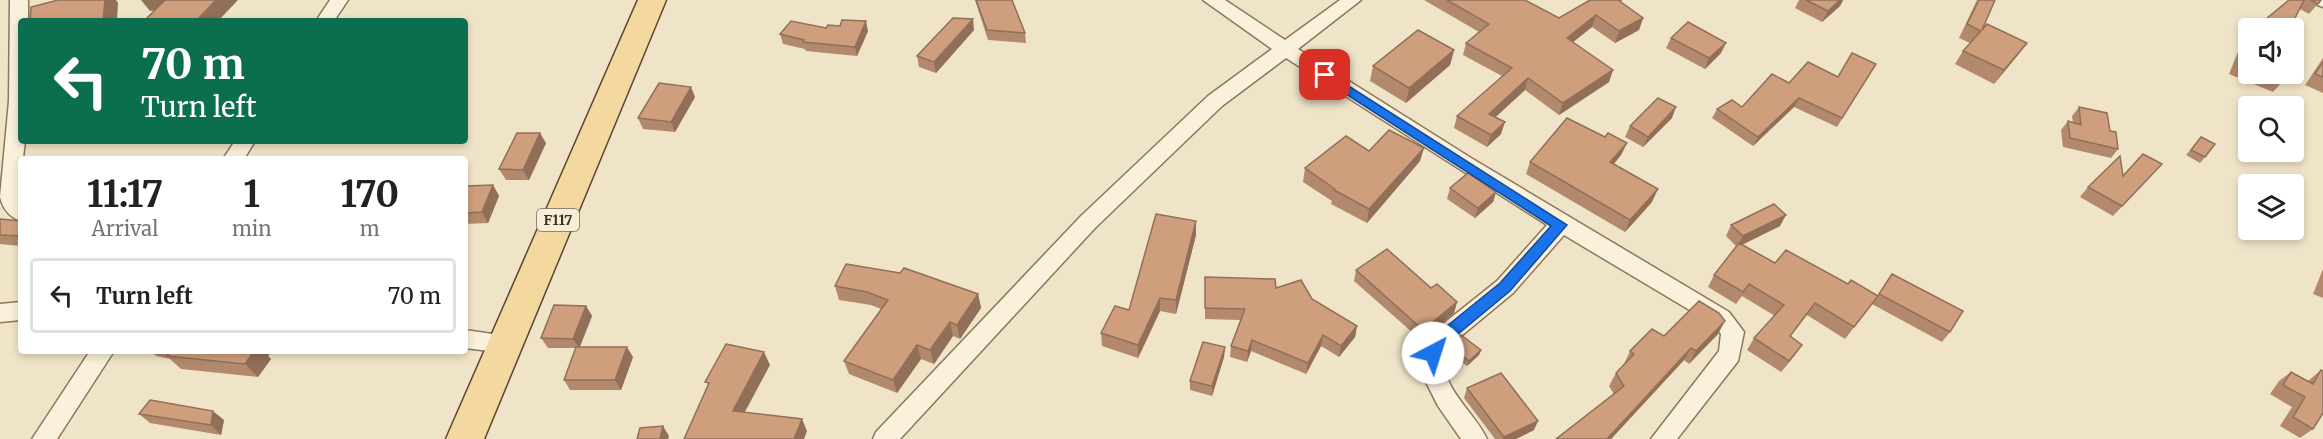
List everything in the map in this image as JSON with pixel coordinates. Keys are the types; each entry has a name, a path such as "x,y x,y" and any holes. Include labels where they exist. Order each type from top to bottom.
{"main road":[{"name":"F117","path":"465,439 652,0"}],"street":[{"path":"19,0 19,18"},
{"path":"327,18 339,0"},
{"path":"1212,0 1286,50 1560,225 1721,318 1733,332 1730,354 1663,439"},
{"path":"885,439 1088,222 1215,100 1352,0"},
{"path":"18,103 8,126 9,190 12,204 18,210"},
{"path":"1474,439 1446,399 1432,370 1433,353 1441,339 1505,287 1560,225"},
{"path":"0,313 18,311"},
{"path":"468,339 506,344"},
{"path":"44,439 101,354"}],"building":[{"path":"58,0 105,0 103,18 30,18 31,7"},
{"path":"165,0 216,0 199,18 147,18"},
{"path":"976,0 1012,0 1025,33 987,30"},
{"path":"1447,0 1525,0 1559,18 1590,0 1618,0 1643,18 1619,31 1596,15 1567,38 1613,70 1563,103 1528,78 1489,114 1505,122 1491,135 1457,116 1512,68 1466,43 1489,24"},
{"path":"1806,0 1840,0 1828,11"},
{"path":"1979,0 1995,0 1982,30 1987,24 2027,43 2004,70 1963,51 1981,31 1967,24"},
{"path":"2289,0 2304,0 2295,18 2267,18"},
{"path":"953,18 973,19 934,62 917,56"},
{"path":"842,20 866,21 855,47 803,42 804,40 780,34 791,21 826,28 828,25 840,26"},
{"path":"1688,22 1726,43 1709,58 1671,38"},
{"path":"1418,30 1454,50 1409,88 1373,66"},
{"path":"1852,53 1876,64 1842,118 1799,98 1758,137 1717,109 1732,100 1742,107 1772,74 1789,83 1808,62 1838,77"},
{"path":"2323,62 2323,77 2315,74"},
{"path":"659,83 691,87 671,122 638,118"},
{"path":"1658,98 1676,107 1648,137 1630,126"},
{"path":"2079,107 2107,113 2110,131 2116,132 2118,149 2070,138 2068,121 2081,125"},
{"path":"1567,118 1605,137 1608,133 1627,143 1610,162 1658,189 1630,220 1530,162"},
{"path":"1389,130 1424,148 1369,209 1334,190 1305,168 1346,136 1369,151"},
{"path":"517,133 540,133 523,170 499,169"},
{"path":"2201,137 2215,144 2205,157 2191,150"},
{"path":"2143,154 2162,164 2122,206 2088,187 2120,156 2123,176"},
{"path":"1468,173 1496,192 1478,208 1450,188"},
{"path":"493,185 482,212 468,213 468,186"},
{"path":"1774,204 1786,215 1743,236 1731,225"},
{"path":"1156,214 1196,221 1176,300 1160,298 1138,345 1101,333 1115,306 1129,310"},
{"path":"0,219 18,221 18,236 0,235"},
{"path":"1739,243 1775,263 1786,250 1848,284 1851,280 1878,296 1854,327 1815,303 1790,336 1802,345 1789,361 1754,338 1784,305 1749,284 1743,292 1714,275"},
{"path":"1387,249 1431,288 1437,284 1457,302 1423,330 1356,270"},
{"path":"846,264 900,273 904,268 978,294 957,325 950,322 930,350 917,345 893,380 844,361 888,300 867,292 835,286"},
{"path":"1892,274 1963,311 1950,332 1879,294"},
{"path":"1205,277 1275,279 1276,288 1301,280 1312,299 1357,326 1341,346 1323,335 1308,363 1252,340 1248,351 1231,346 1245,309 1205,308"},
{"path":"1699,301 1719,313 1725,321 1696,351 1691,348 1607,439 1556,439 1624,386 1616,373 1634,354 1630,351 1652,329 1664,336"},
{"path":"554,305 586,306 573,339 541,338"},
{"path":"1461,335 1481,350 1469,361 1451,347"},
{"path":"1203,342 1225,347 1212,386 1190,381"},
{"path":"726,344 764,352 733,411 802,419 794,439 684,439 709,383 705,382"},
{"path":"576,347 627,347 615,380 564,380"},
{"path":"169,354 252,354 245,364 167,356"},
{"path":"2321,370 2323,371 2323,413 2313,429 2293,417 2305,397 2283,385 2291,372 2313,384"},
{"path":"1501,373 1538,421 1504,437 1467,388"},
{"path":"150,400 213,411 211,425 139,414"},
{"path":"663,426 660,439 637,439 640,428"}],"route":[{"path":"1325,75 1560,225 1505,287 1441,339 1433,353"}]}
